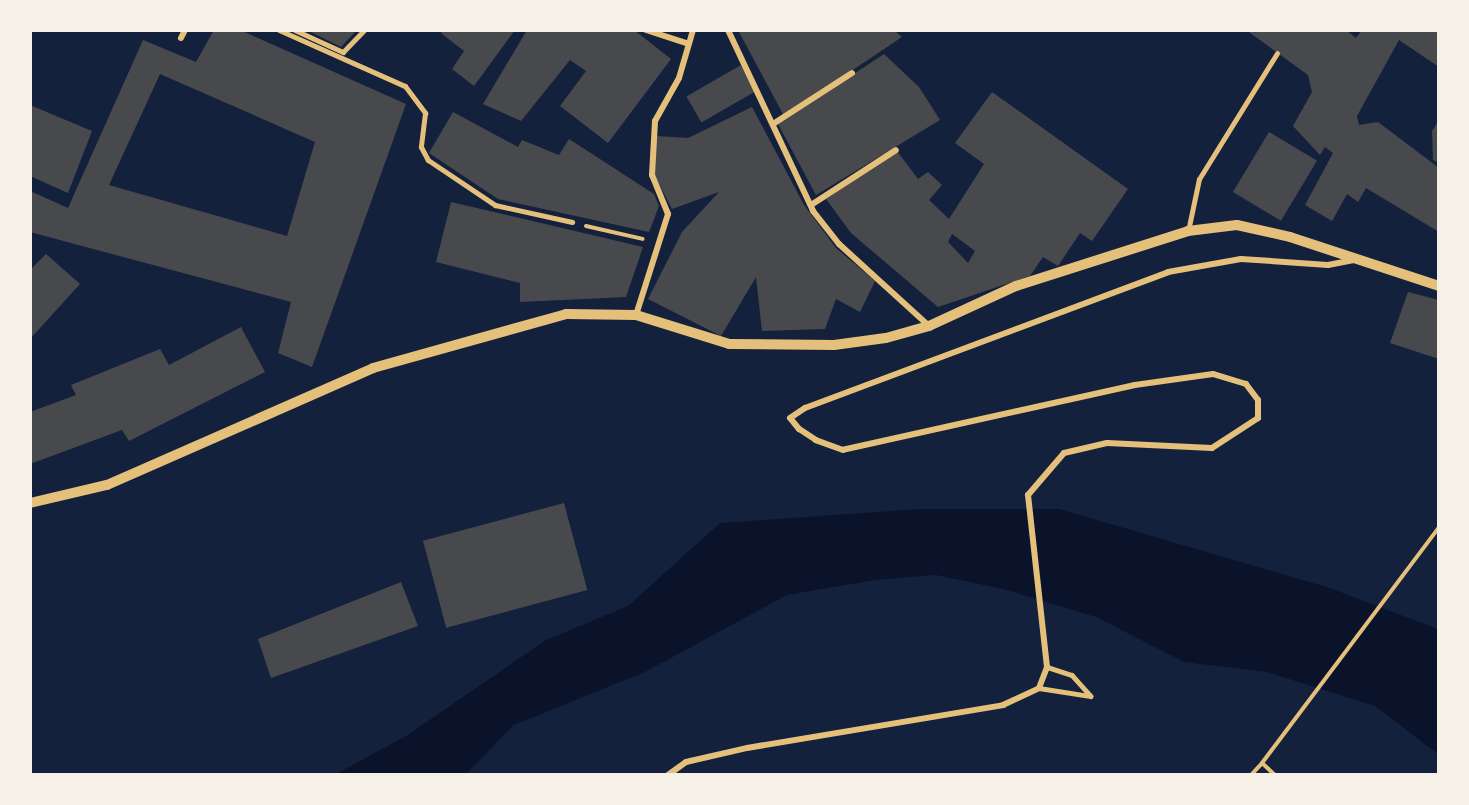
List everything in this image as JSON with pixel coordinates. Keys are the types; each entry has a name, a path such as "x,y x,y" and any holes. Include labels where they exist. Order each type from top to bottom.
{"street":[{"path":"181,38 185,30"},
{"path":"279,30 405,86 425,113 421,147 428,160 495,205 572,222"},
{"path":"646,30 688,44"},
{"path":"636,315 668,214 652,175 655,121 679,78 693,30"},
{"path":"728,30 811,205 839,244 929,326"},
{"path":"1188,231 1199,179 1277,52"},
{"path":"773,124 852,73"},
{"path":"811,205 896,150"},
{"path":"30,503 107,485 373,368 566,314 636,315 729,344 834,345 886,338 929,326 1016,286 1188,231 1237,225 1439,285"},
{"path":"668,775 686,762 747,748 1003,705 1039,688 1047,667 1028,495 1064,453 1107,443 1212,447 1258,418 1258,400 1246,384 1214,374 1135,385 843,450 816,440 799,429 790,418 805,408 1168,272 1241,259 1328,265 1357,259"}],"lane":[{"path":"295,30 343,52 364,30"},
{"path":"1039,688 1091,696 1072,675 1047,667"}],"path":[{"path":"572,222 659,243"},
{"path":"1251,775 1439,527"},
{"path":"1262,763 1275,775"}],"water":[{"path":"920,509 1059,509 1330,588 1435,628 1439,631 1439,755 1375,706 1267,672 1184,662 1096,617 1003,589 936,575 875,580 787,595 645,672 514,725 465,775 334,775 406,736 546,640 628,606 720,523"}],"building":[{"path":"214,30 240,30 406,104 312,367 278,353 291,302 30,232 30,191 68,208 143,40 196,62","holes":["160,74 315,142 287,236 109,185"]},
{"path":"307,30 357,30 341,47"},
{"path":"444,30 515,30 474,86 452,69 464,51 441,33"},
{"path":"527,30 634,30 671,59 608,143 560,106 586,71 570,60 521,121 483,104"},
{"path":"738,30 894,30 902,37 784,116"},
{"path":"1246,30 1346,30 1356,38 1362,30 1439,30 1439,67 1399,40 1357,116 1359,125 1378,122 1439,168 1439,232 1366,188 1358,202 1347,194 1332,221 1305,205 1333,153 1325,147 1320,155 1293,126 1312,92 1308,75"},
{"path":"884,54 919,87 940,120 816,195 778,124"},
{"path":"741,65 756,91 701,122 686,96"},
{"path":"992,92 1128,189 1092,241 1080,233 1058,266 1043,257 1030,276 938,307 851,233 826,199 897,151 918,179 928,172 942,185 929,200 949,219 984,164 955,143","holes":["952,234 975,251 968,263 948,242"]},
{"path":"30,105 92,131 68,193 30,176"},
{"path":"752,107 804,205 836,248 875,281 860,312 836,299 825,329 762,331 756,277 721,336 648,299 682,232 719,192 672,209 654,174 656,136 688,138"},
{"path":"453,112 518,147 522,140 559,155 569,139 654,194 659,206 649,232 498,199 429,153"},
{"path":"1439,120 1439,163 1433,160 1432,131"},
{"path":"1269,132 1317,161 1281,221 1233,192"},
{"path":"451,202 643,247 626,297 520,302 520,283 436,262"},
{"path":"46,254 80,284 30,339 30,270"},
{"path":"1408,292 1439,300 1439,359 1390,343"},
{"path":"241,327 265,372 129,441 122,430 30,464 30,412 76,395 71,385 160,349 169,365"},
{"path":"564,503 587,590 446,628 423,541"},
{"path":"401,582 418,626 271,678 258,639"}]}
